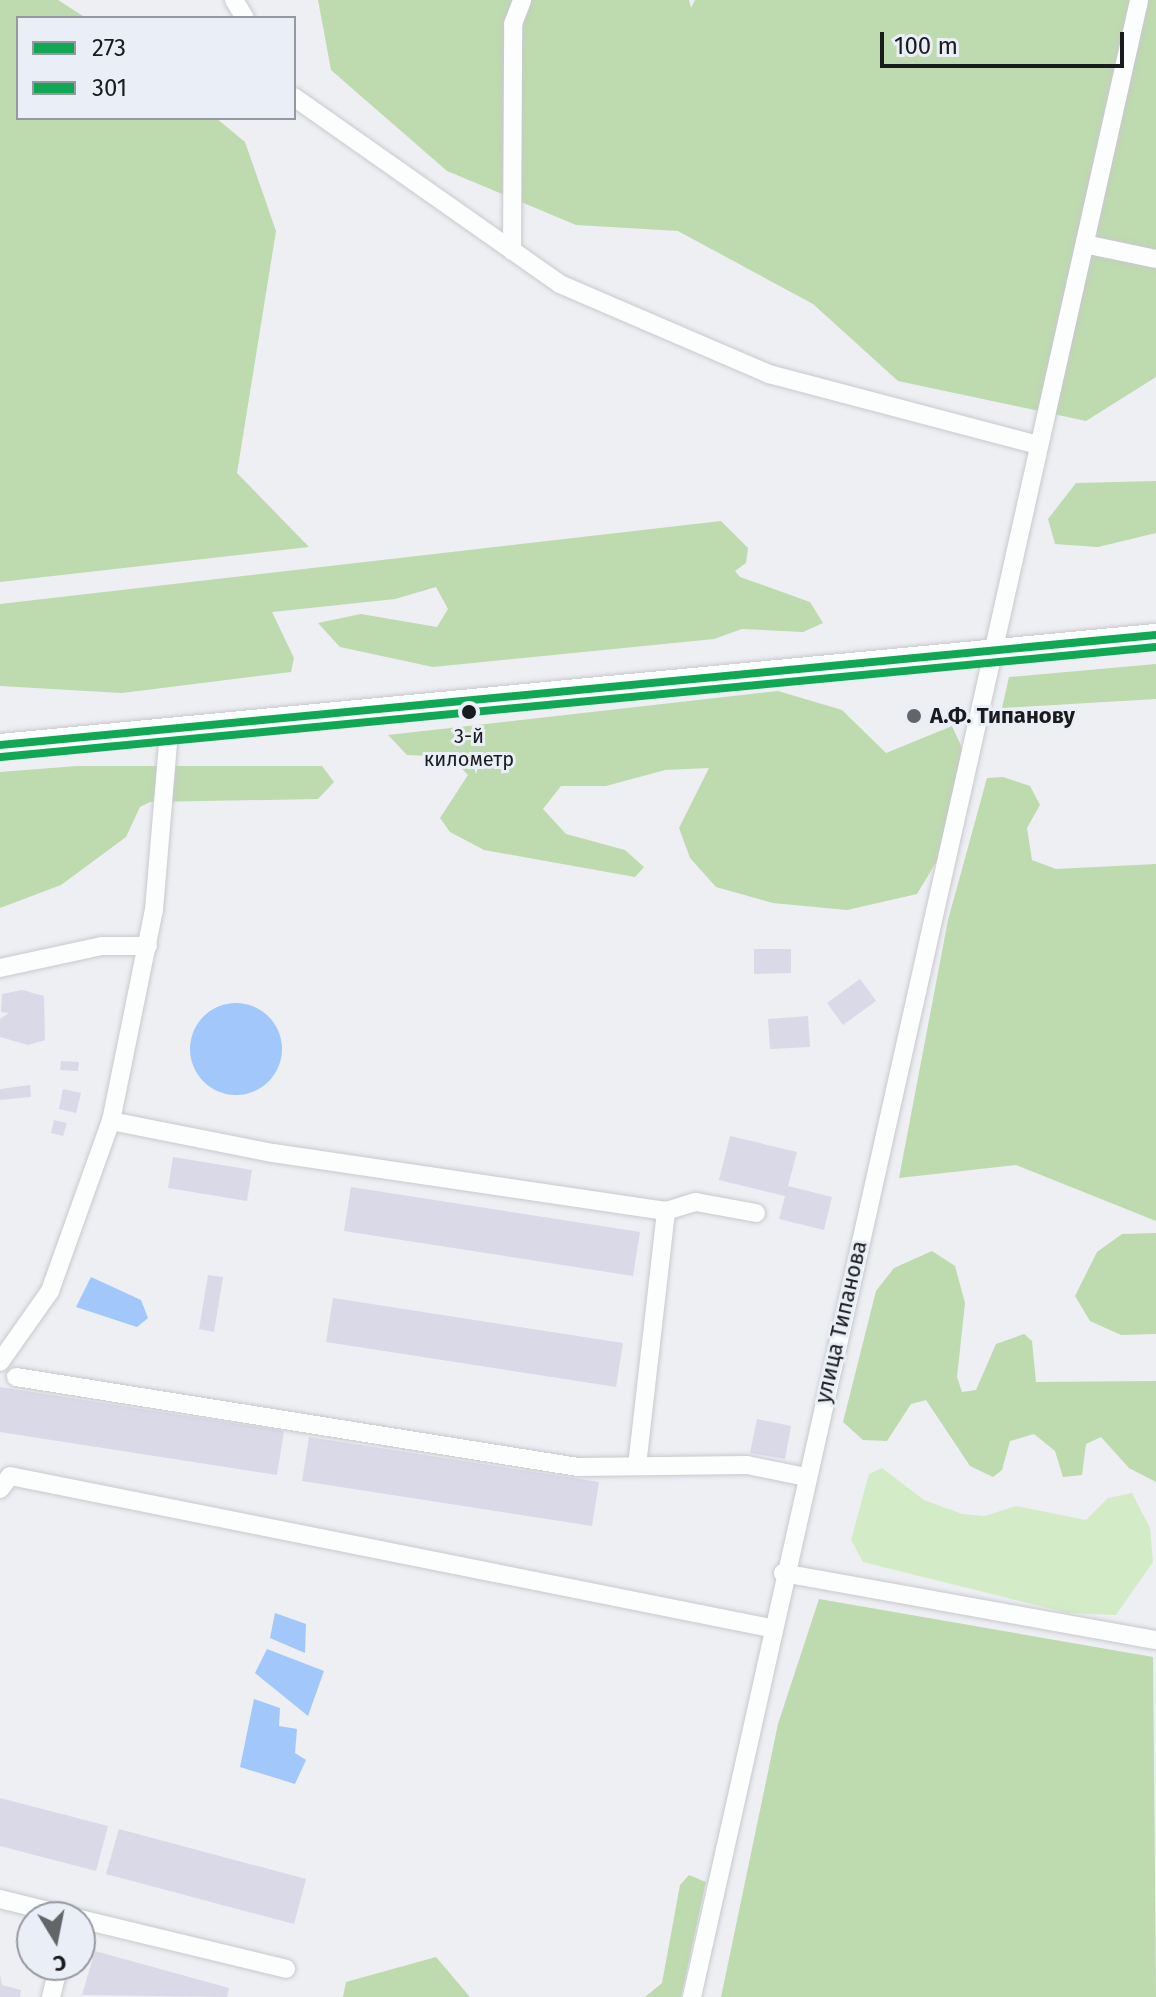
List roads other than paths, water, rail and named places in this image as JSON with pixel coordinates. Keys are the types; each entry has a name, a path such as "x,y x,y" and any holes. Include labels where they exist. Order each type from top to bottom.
{"main road":[{"path":"0,745 169,731 993,648 1156,635"}],"street":[{"path":"512,251 513,24 522,0"},
{"name":"улица Типанова","path":"692,1997 783,1573 1038,445 1089,245 1139,0"},
{"path":"296,98 560,284 769,374 1038,445"},
{"path":"1089,245 1156,259"},
{"path":"0,1362 50,1291 111,1121 148,946 169,731"},
{"path":"0,968 102,946 148,946"},
{"path":"111,1121 273,1153 666,1211 696,1202 756,1213"},
{"path":"637,1466 666,1211"},
{"path":"16,1377 578,1467 747,1465 806,1477"},
{"path":"0,1489 10,1476 771,1628"},
{"path":"783,1573 1156,1640"},
{"path":"96,1923 286,1969"}],"water":[{"path":"236,1003 254,1007 268,1017 278,1031 282,1049 278,1067 268,1081 254,1091 236,1095 218,1091 204,1081 194,1067 190,1049 194,1031 204,1017 218,1007"},
{"path":"91,1277 141,1300 148,1318 137,1327 76,1307"},
{"path":"275,1613 306,1624 305,1653 270,1638"},
{"path":"267,1649 324,1671 308,1716 255,1673"},
{"path":"254,1699 280,1708 279,1726 297,1729 295,1753 306,1760 295,1784 240,1767"}],"place":[{"name":"3-й километр","path":"469,712"},
{"name":"А.Ф. Типанову","path":"914,716"}]}
